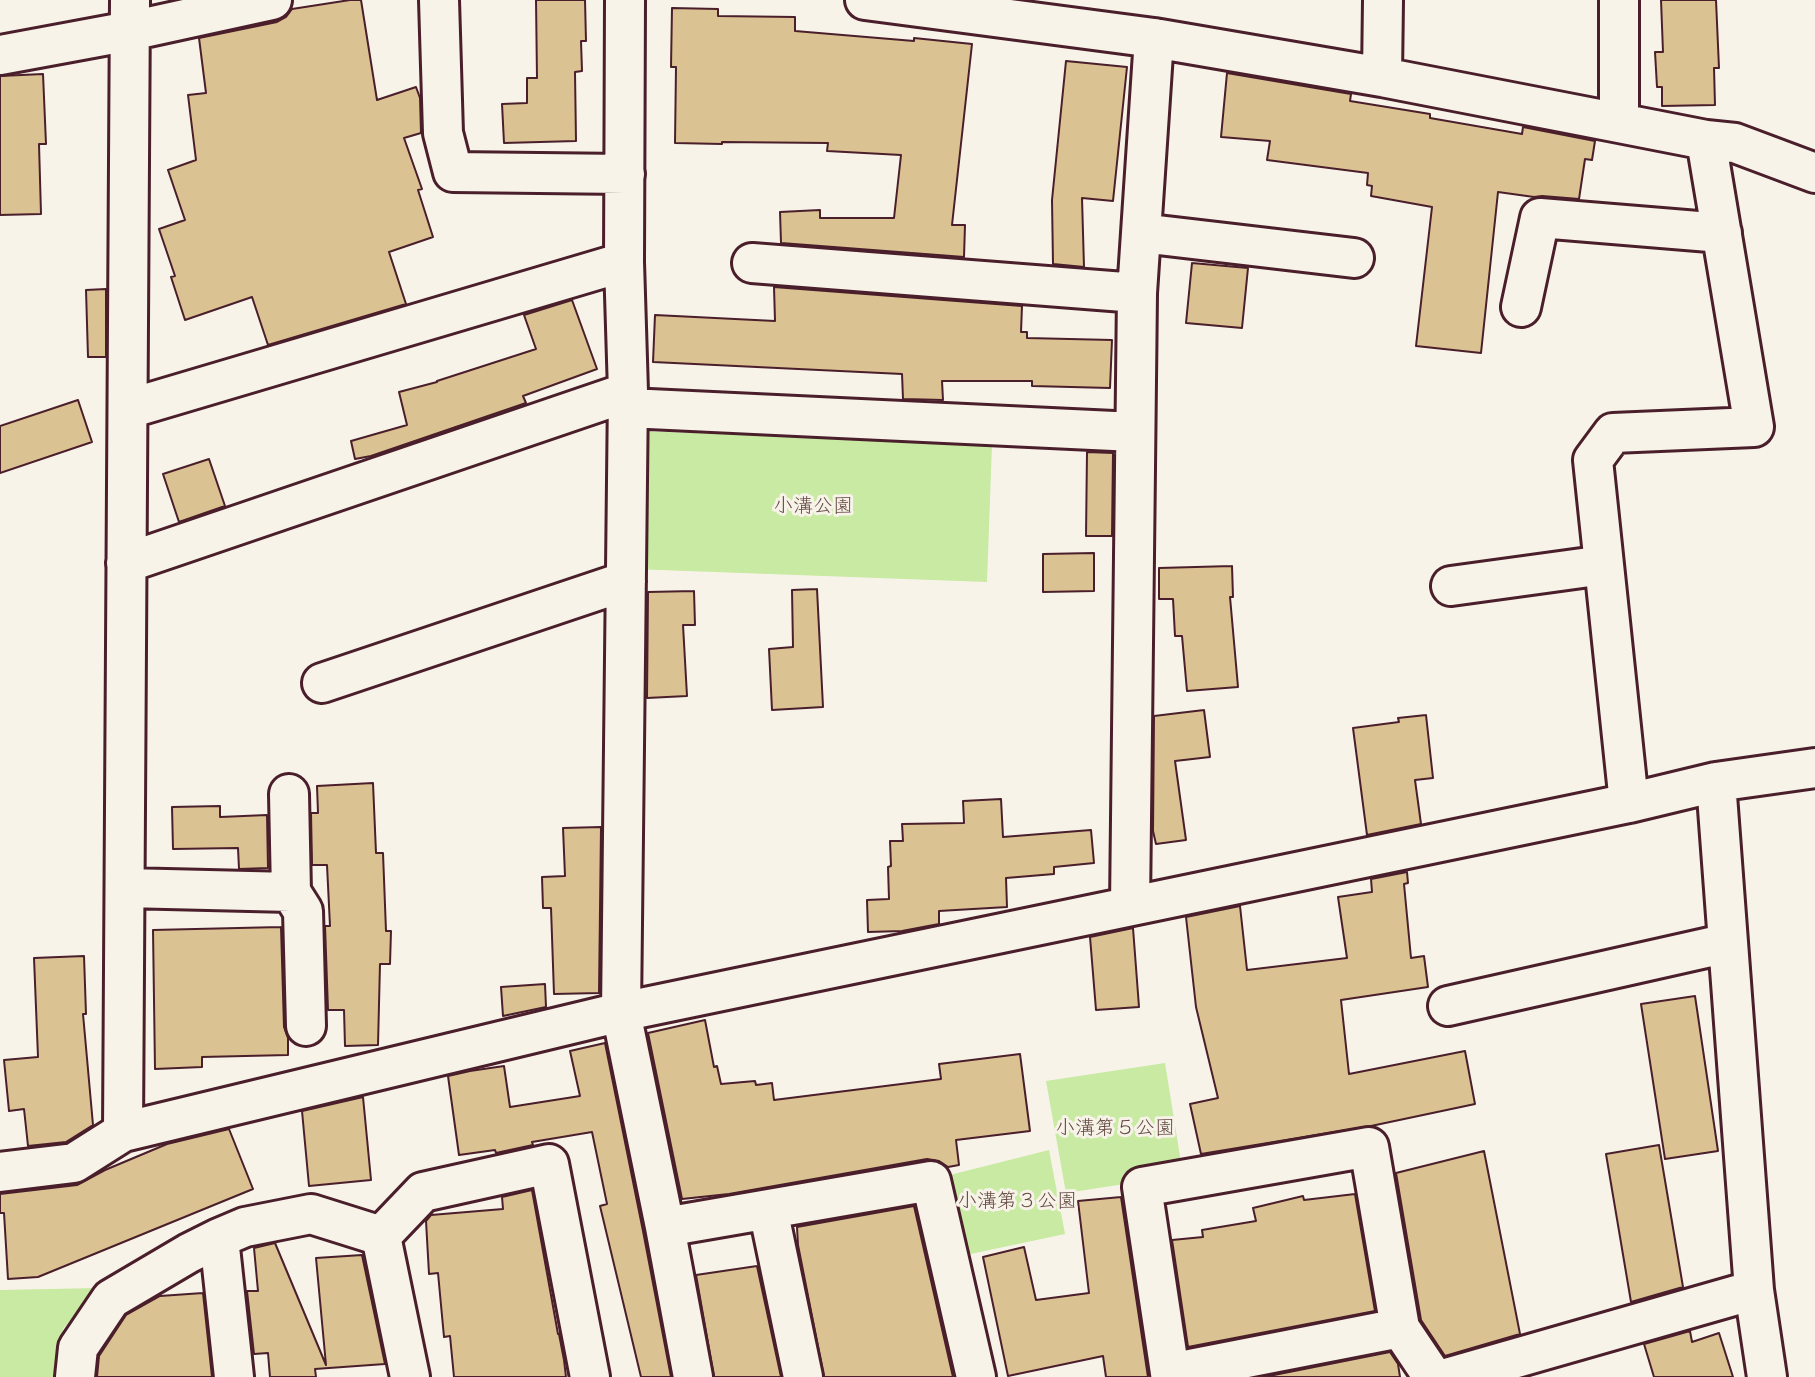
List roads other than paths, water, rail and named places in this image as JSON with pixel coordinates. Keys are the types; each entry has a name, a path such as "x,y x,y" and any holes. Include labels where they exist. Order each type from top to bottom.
{"street":[{"path":"0,55 130,16 272,0"},
{"path":"439,0 443,133 453,172 625,174"},
{"path":"625,0 624,262 628,400 621,1012 693,1377"},
{"path":"865,0 1154,38 1382,77 1735,143 1815,173"},
{"path":"1382,77 1383,0"},
{"path":"1619,0 1619,123"},
{"path":"123,1132 130,16"},
{"path":"1130,906 1137,293 1154,38"},
{"path":"1629,803 1593,460 1613,433 1754,427 1706,140"},
{"path":"1521,307 1540,218 1722,233"},
{"path":"1141,233 1354,258"},
{"path":"128,409 624,262"},
{"path":"752,263 1137,293"},
{"path":"126,563 628,400 1135,432"},
{"path":"1451,586 1604,565"},
{"path":"322,683 626,581"},
{"path":"0,1172 74,1163 123,1132 621,1012 1629,803 1716,782 1815,768"},
{"path":"1716,782 1754,1290 1767,1377"},
{"path":"289,794 291,892 303,911 306,1026"},
{"path":"125,888 291,892"},
{"path":"1448,1006 1728,943"},
{"path":"1400,1328 1170,1373 1142,1187 1369,1147 1400,1328 1433,1377"},
{"path":"381,1236 423,1192 549,1164 590,1377"},
{"path":"665,1227 931,1181 976,1377"},
{"path":"768,1209 803,1377"},
{"path":"75,1377 78,1348 111,1299 219,1238 245,1227 311,1214 381,1236"},
{"path":"381,1236 410,1377"},
{"path":"219,1238 234,1377"},
{"path":"1450,1377 1754,1290"}],"park label":[{"name":"小溝公園","path":"813,506"},
{"name":"小溝第５公園","path":"1115,1128"},
{"name":"小溝第３公園","path":"1017,1201"}]}
